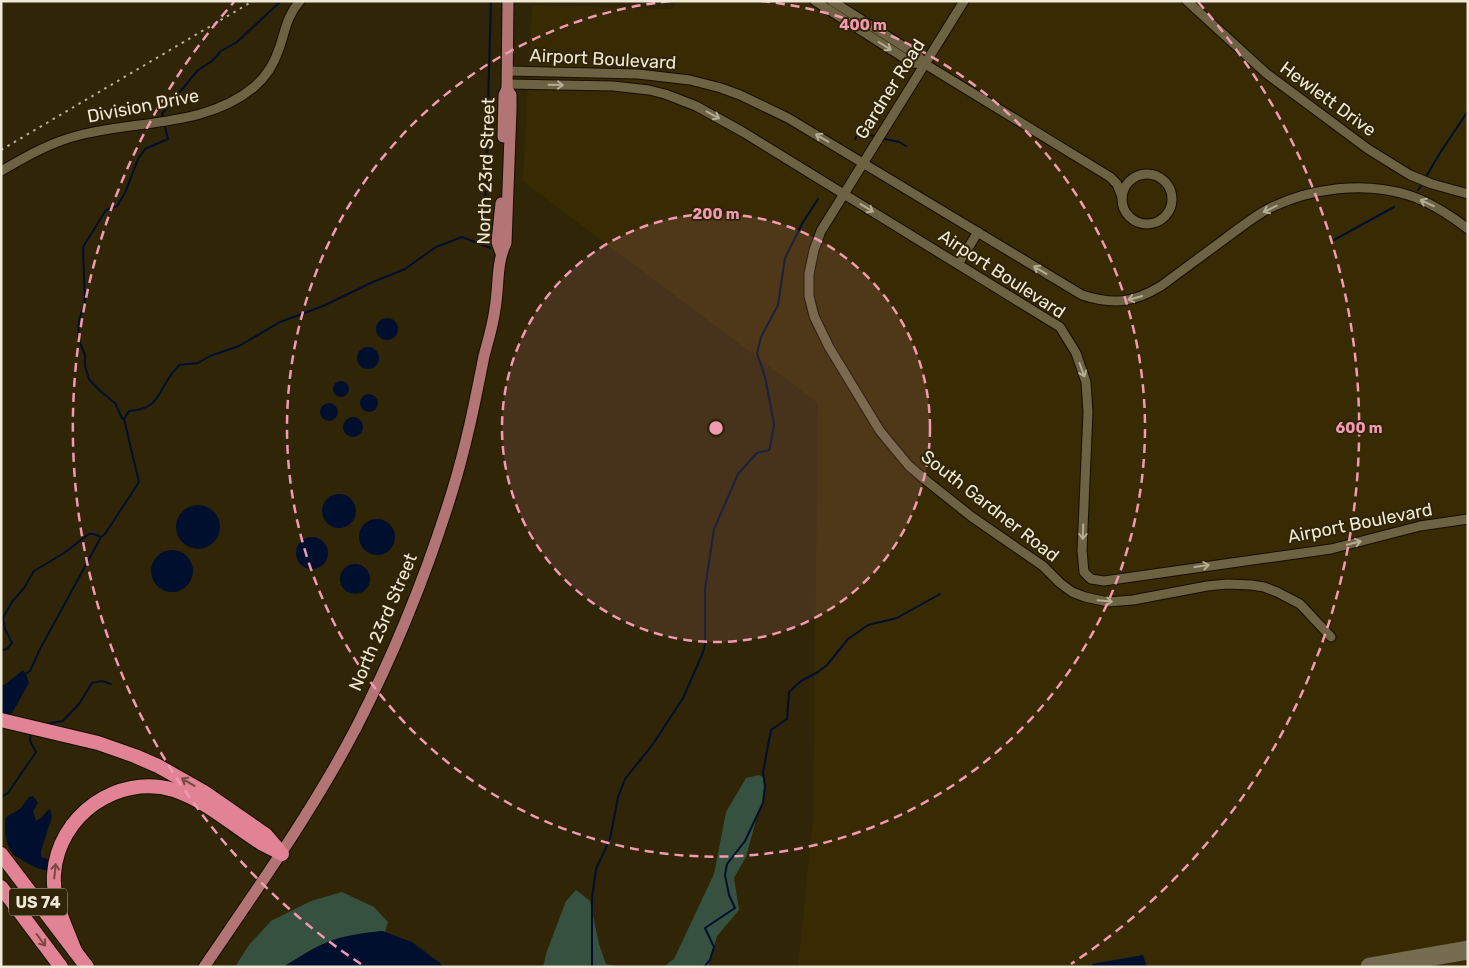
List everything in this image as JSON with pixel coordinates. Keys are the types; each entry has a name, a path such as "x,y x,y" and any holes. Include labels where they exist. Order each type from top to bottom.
{"highway":[{"path":"1,720 116,748 174,774 204,792 266,835 282,854"},
{"path":"75,951 60,913 55,894 54,875 56,859 63,840 74,824 97,801 124,789 140,786 172,790 191,797 210,808 262,844 282,854"},
{"name":"US 74","path":"1,854 87,967"},
{"name":"US 74","path":"1,887 61,967"}],"main road":[{"name":"North 23rd Street","path":"204,967 282,854 356,728 395,645 428,563 457,477 495,310 501,253 506,243 512,109 511,95 507,87 508,1"}],"street":[{"name":"Division Drive","path":"1,171 34,152 61,140 82,134 187,117 235,100 256,86 269,71 279,49 289,16 300,1"},
{"path":"815,1 912,63 925,64"},
{"path":"832,1 917,55 925,64 1110,177 1116,184 1128,216 1135,221 1151,224 1166,216 1172,202 1172,193 1163,180 1148,174 1124,179 1110,177"},
{"name":"Gardner Road","path":"844,194 964,1"},
{"name":"Hewlett Drive","path":"1187,1 1267,74 1368,149 1410,175 1432,184 1468,194"},
{"name":"Airport Boulevard","path":"507,71 666,76 704,84 740,95 780,114 864,163 1082,295 1104,301 1117,302 1128,300 1151,292 1254,218 1271,208 1314,192 1336,189 1388,191 1408,196 1443,212 1468,229"},
{"name":"Airport Boulevard","path":"507,87 613,86 650,90 696,106 718,117 1060,327 1076,353 1086,382 1088,412 1082,551 1084,572 1091,579 1104,581 1332,549 1420,526 1468,519"},
{"path":"1122,197 1126,184 1132,178"},
{"name":"South Gardner Road","path":"844,194 821,231 814,250 809,274 809,296 814,316 829,347 880,431 910,466 972,517 1044,566 1060,583 1072,592 1108,602 1133,600 1227,584 1264,587 1300,604 1331,637"},
{"path":"958,264 978,232"}],"shaded area":[{"path":"677,1 1468,1 1468,967 798,967 813,820 818,403 523,181 532,5 672,9"}],"green space":[{"path":"759,775 763,777 765,786 763,803 758,813 746,857 734,878 739,910 717,936 708,967 663,967 674,959 714,874 726,812 746,778"},
{"path":"576,890 590,901 599,944 606,964 619,967 543,967 566,901"},
{"path":"342,892 374,907 388,922 385,932 354,935 328,942 283,967 235,967 249,945 271,921 311,901"}],"water":[{"path":"387,318 395,321 398,329 395,337 387,340 379,337 376,329 379,321"},
{"path":"364,347 372,347 379,354 379,362 372,369 364,369 357,362 357,354"},
{"path":"338,381 344,381 349,386 347,395 338,397 333,392 333,386"},
{"path":"369,394 375,397 378,403 375,409 369,412 363,409 360,403 363,397"},
{"path":"329,403 335,406 338,412 335,418 329,421 323,418 320,412 323,406"},
{"path":"353,417 360,420 363,427 360,434 353,437 346,434 343,427 346,420"},
{"path":"339,494 346,495 351,499 355,504 355,518 351,523 346,527 339,528 332,527 327,523 323,518 322,511 323,504 327,499 332,495"},
{"path":"194,505 202,505 214,511 220,527 214,543 202,549 194,549 182,543 176,531 176,523 182,511"},
{"path":"377,519 384,520 390,524 394,530 394,544 390,550 384,554 377,555 370,554 364,550 360,544 359,537 360,530 364,524 370,520"},
{"path":"312,537 318,538 323,542 327,547 327,559 323,564 318,568 312,569 306,568 301,564 297,559 296,553 297,547 301,542 306,538"},
{"path":"168,550 176,550 187,556 193,571 187,586 176,592 168,592 157,586 151,575 151,567 157,556"},
{"path":"355,564 366,568 370,579 366,590 355,594 344,590 340,579 344,568"},
{"path":"23,670 29,683 1,733 1,685 4,685"},
{"path":"33,796 38,803 33,811 36,821 50,809 52,817 41,851 41,857 50,860 50,870 38,868 17,857 13,854 6,839 6,817 20,809 29,797"},
{"path":"382,931 412,942 443,967 283,967 322,944 355,935"},
{"path":"1143,955 1147,967 1093,967 1092,964"}],"waterway":[{"path":"163,116 162,114 197,71 212,61 221,51 237,42 281,1"},
{"path":"484,245 491,1"},
{"path":"1427,175 1468,111"},
{"path":"25,674 30,671 101,537 105,534 139,482 124,419 115,403 89,379 85,366 85,355 78,338 79,320 85,303 83,247 106,210 117,206 125,193 138,159 145,149 168,139 165,127"},
{"path":"855,139 859,132 874,136"},
{"path":"885,139 899,142 906,146"},
{"path":"1418,190 1421,186"},
{"path":"592,967 592,898 596,869 610,839 618,797 625,779 653,744 683,698 702,655 705,645 705,589 714,529 738,474 757,453 769,450 770,448 774,424 765,377 757,353 761,337 778,305 785,258 803,222 818,199"},
{"path":"1334,240 1394,207"},
{"path":"124,419 129,411 149,406 179,365 198,363 210,356 239,346 280,322 323,306 405,269 436,247 462,237 490,248"},
{"path":"1,650 7,649 12,643 5,629 3,618 34,571 64,553 89,534 101,537"},
{"path":"704,967 710,960 714,947 705,928 735,908 729,895 725,875 727,864 745,841 763,803 765,786 763,772 771,730 787,719 789,692 801,681 827,665 848,639 868,625 897,618 940,594"},
{"path":"45,724 63,721 79,704 92,683 102,681 111,684"},
{"path":"1,797 8,793 36,752 30,741 31,732"}],"taxiway":[{"path":"1370,967 1468,950"}],"railway":[{"path":"1,150 253,1"}]}
